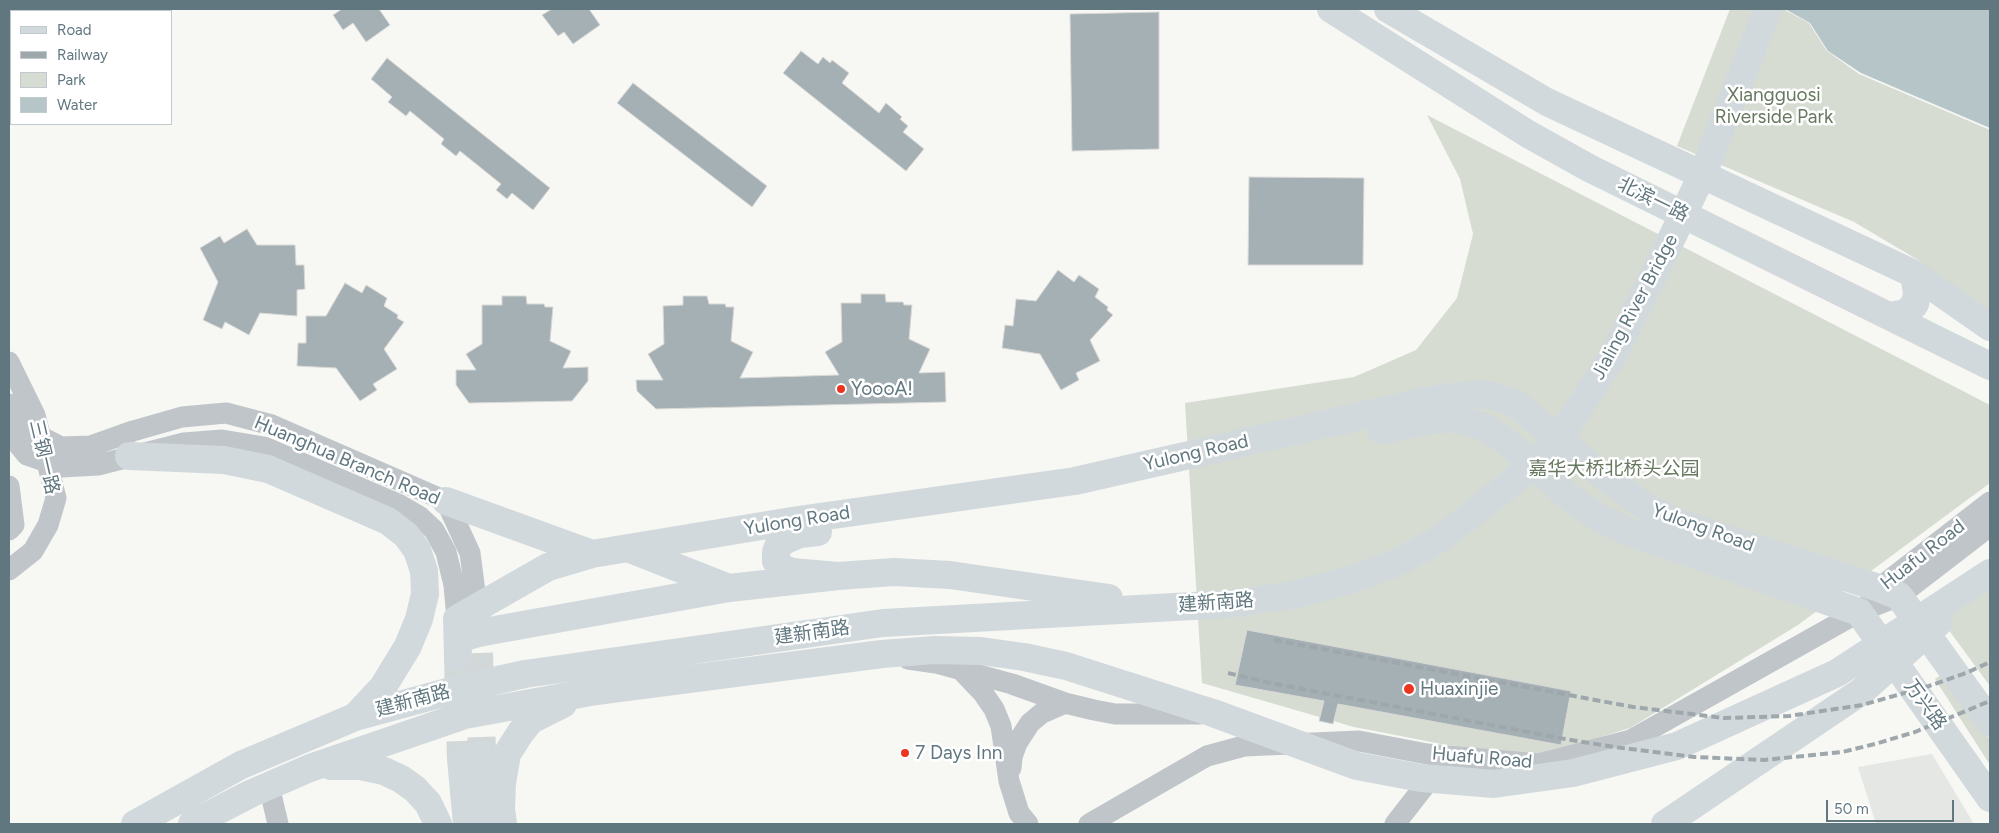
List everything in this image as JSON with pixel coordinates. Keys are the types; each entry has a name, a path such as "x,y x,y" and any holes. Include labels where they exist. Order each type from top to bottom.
{"main road":[{"name":"北滨一路","path":"1331,9 1528,134 1581,164 1990,366"},
{"path":"1388,9 1547,102 1914,274 1990,327"},
{"name":"Jialing River Bridge","path":"1495,496 1535,463 1568,425 1613,356 1704,171 1768,9"},
{"path":"1889,316 1906,312 1915,304 1917,292 1914,274"},
{"name":"Yulong Road","path":"468,635 548,567 592,554 798,520 1075,481 1431,400 1476,394 1494,396 1515,403 1602,475 1644,506 1678,522 1889,592"},
{"name":"Yulong Road","path":"838,576 792,572 782,568 776,561 776,552 779,544 800,534 1079,500 1408,424 1457,419 1482,426 1503,439 1574,501 1599,518 1630,532 1859,612"},
{"path":"129,456 224,460 268,469 388,521 406,535 417,550 424,571 425,594 419,619 408,646 396,668 383,687 355,717"},
{"name":"建新南路","path":"135,824 241,765 355,717 462,688 525,674 854,627 1167,606 1229,604 1293,595 1350,580 1401,560 1444,536 1495,496"},
{"path":"446,502 592,554"},
{"path":"630,549 729,588"},
{"path":"468,635 729,588 894,572 950,575 1167,606"},
{"path":"1142,702 1213,713 1357,766 1421,778 1494,784 1573,773 1677,746 1837,673 1990,574"},
{"path":"1665,824 1862,691 1990,574"},
{"path":"1889,592 1990,722"},
{"name":"万兴路","path":"1859,612 1990,798"},
{"name":"建新南路","path":"192,824 310,768 465,715 596,691 882,654 934,650 981,651 1024,656 1066,666 1142,702"},
{"path":"503,824 501,810 502,783 508,754 521,732 531,720 547,711 596,691"},
{"path":"467,824 472,757 487,824"},
{"path":"310,768 336,765 360,766 384,771 415,789 428,803 438,824"}],"street":[{"name":"三钢一路","path":"9,362 34,415 56,498 48,525 33,552 9,570"},
{"name":"Huanghua Branch Road","path":"9,404 14,414 36,434 61,446 91,446 133,431 182,417 226,413 272,424 446,502 470,553 468,635"},
{"name":"Huanghua Branch Road","path":"9,433 27,455 62,467 98,465 184,443 203,441 222,440 264,447 400,505 419,516 434,530 446,552 468,635"},
{"path":"9,486 14,525 9,530"},
{"name":"Huafu Road","path":"1889,592 1990,502"},
{"name":"Huafu Road","path":"1089,824 1207,756 1244,746 1360,741 1427,754 1539,764 1631,740 1859,612 1990,526"},
{"name":"建新南路","path":"882,654 962,670 1012,684 1065,703 1115,714 1142,702"},
{"path":"962,670 983,693 994,709 1001,726 1009,781 1019,813 1028,824"},
{"path":"1009,781 1012,757 1023,731 1042,713 1065,703"},
{"path":"1395,824 1448,756"},
{"path":"269,786 278,824"}],"shaded area":[{"path":"1932,754 1974,824 1876,824 1858,767"}],"green space":[{"name":"Xiangguosi Riverside Park","path":"1730,9 1783,9 1809,23 1827,51 1859,74 1990,130 1990,314 1918,260 1854,222 1677,146"},
{"name":"嘉华大桥北桥头公园","path":"1427,115 1990,405 1990,483 1798,625 1630,728 1542,755 1447,745 1354,727 1202,683 1185,403 1354,377 1416,350 1457,298 1473,234 1460,179"},
{"path":"1990,564 1990,686 1945,625 1945,606"},
{"path":"1944,673 1990,739 1990,765 1935,679"}],"water":[{"path":"1785,9 1990,9 1990,128 1861,73 1828,51 1810,23"}],"building":[{"path":"342,9 379,9 390,25 366,42 353,23 343,30 333,15"},
{"path":"552,9 589,9 600,25 573,44 564,32 558,36 542,15"},
{"path":"1159,12 1159,149 1072,151 1070,14"},
{"path":"801,51 818,64 823,57 830,63 832,60 849,73 842,83 879,113 886,103 902,117 900,119 908,126 903,132 924,149 906,171 783,73"},
{"path":"387,58 550,188 533,210 512,193 507,199 496,190 501,184 460,151 456,156 441,144 444,139 410,111 406,116 388,102 392,97 371,79"},
{"path":"633,83 767,186 752,207 617,103"},
{"path":"1249,177 1364,178 1363,265 1248,265"},
{"path":"247,229 257,245 295,245 296,265 304,265 305,289 297,290 297,316 260,313 249,335 225,322 222,329 203,320 218,282 200,248 220,236 224,243"},
{"path":"1058,270 1074,282 1079,275 1099,289 1095,297 1108,307 1107,310 1113,315 1090,340 1100,361 1076,373 1079,380 1061,390 1040,354 1002,348 1005,325 1013,326 1016,299 1036,301"},
{"path":"345,283 362,293 366,285 387,298 384,306 398,315 397,318 404,322 384,349 397,369 373,384 377,390 360,401 336,368 297,366 298,343 306,343 306,316 326,316"},
{"path":"861,294 885,294 886,302 903,302 904,305 912,305 909,339 930,349 919,373 945,372 946,402 656,409 637,391 636,380 663,380 648,354 664,344 663,306 683,305 683,296 707,296 709,304 725,304 726,307 734,307 731,341 753,352 740,378 839,375 825,352 842,342 841,303 861,303"},
{"path":"502,296 526,296 527,304 544,304 545,307 553,307 550,341 571,351 563,368 588,367 588,381 572,401 469,403 456,385 456,370 476,370 466,354 482,344 482,305 502,305"},
{"name":"Huaxinjie","path":"1247,630 1571,691 1561,745 1338,704 1333,724 1319,721 1324,701 1235,685"}],"tunnel":[{"path":"479,653 482,754"},
{"path":"458,657 461,759"}],"railway":[{"path":"1274,640 1633,707 1724,718 1789,716 1862,705 1929,686 1990,662"},
{"path":"1228,673 1266,682 1614,747 1694,757 1764,760 1842,752 1875,744 1915,732 1990,701"}],"place":[{"name":"YoooA!","path":"841,389"},
{"name":"Huaxinjie","path":"1409,689"},
{"name":"7 Days Inn","path":"905,753"}]}
